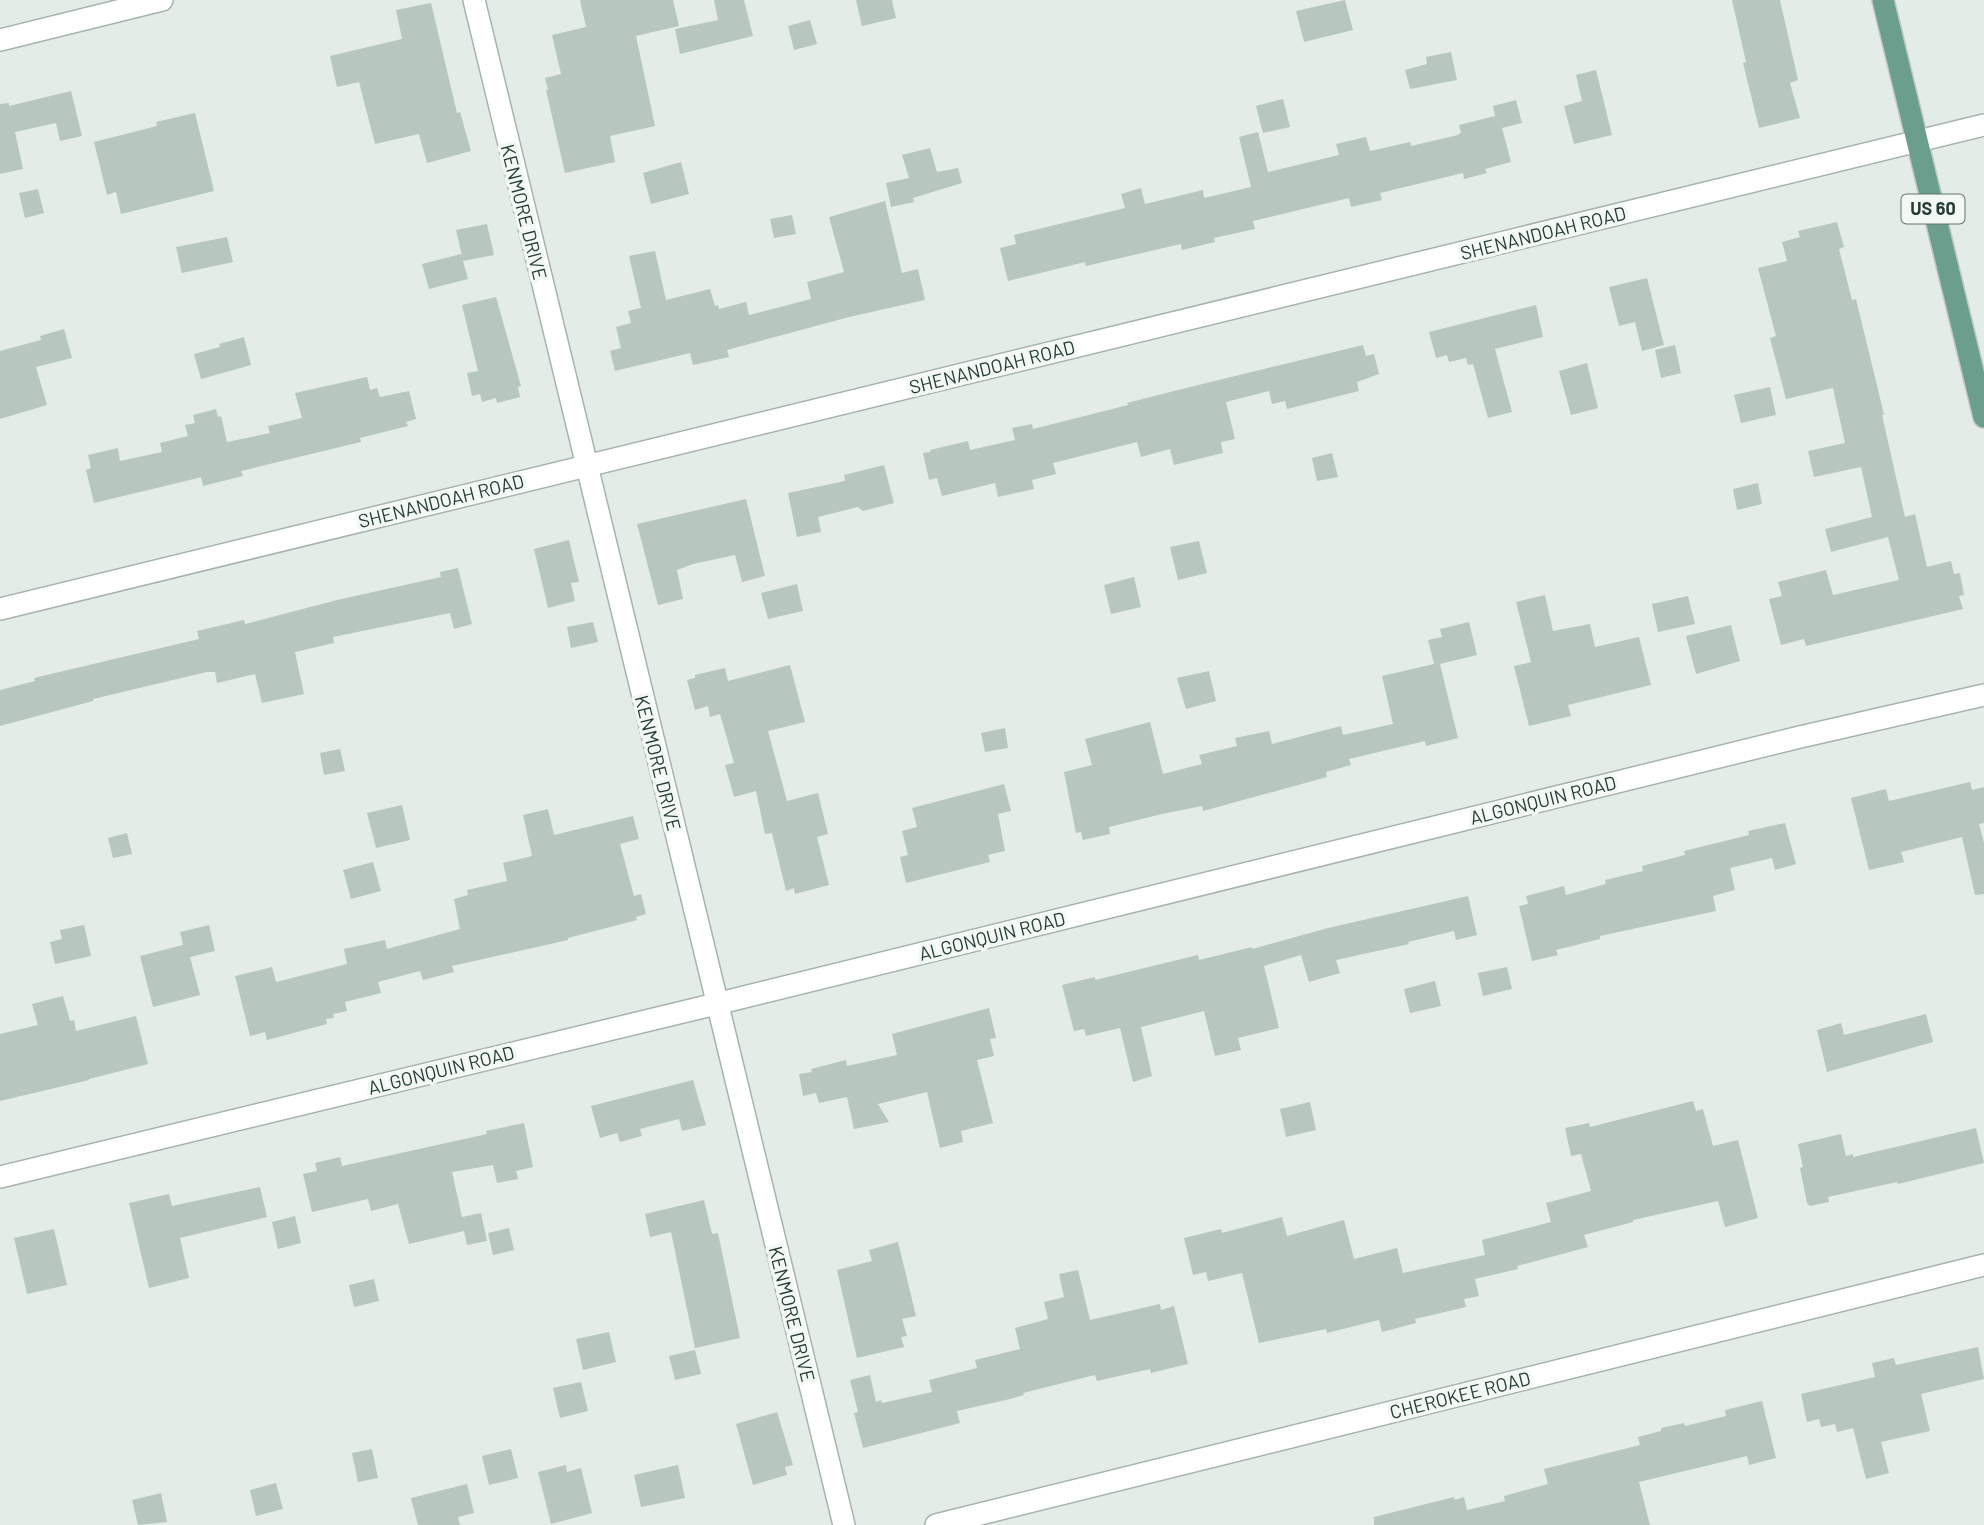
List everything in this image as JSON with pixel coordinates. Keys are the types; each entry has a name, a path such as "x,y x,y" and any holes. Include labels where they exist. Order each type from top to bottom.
{"main road":[{"name":"US 60","path":"1883,0 1984,417"}],"street":[{"path":"0,40 162,0"},
{"name":"KENMORE DRIVE","path":"474,0 844,1525"},
{"name":"SHENANDOAH ROAD","path":"0,609 1984,125"},
{"name":"ALGONQUIN ROAD","path":"0,1177 1800,737 1984,695"},
{"name":"CHEROKEE ROAD","path":"936,1525 1984,1265"}],"building":[{"path":"580,0 673,0 679,26 636,36 655,126 610,136 615,162 565,173 545,78 561,74 552,35 586,27"},
{"path":"714,0 744,0 753,36 680,54 675,29 718,20"},
{"path":"856,0 892,0 896,18 862,26"},
{"path":"1345,0 1353,30 1304,42 1296,11"},
{"path":"1732,0 1780,0 1798,80 1790,83 1800,118 1759,128 1743,63 1746,62"},
{"path":"431,3 457,113 460,112 471,151 427,163 419,134 375,144 359,82 337,87 330,56 402,39 396,10"},
{"path":"810,20 817,44 794,50 788,26"},
{"path":"1451,52 1457,80 1410,89 1405,70 1427,64 1426,57"},
{"path":"1596,70 1612,135 1574,144 1564,106 1582,101 1576,75"},
{"path":"71,91 82,136 60,141 56,123 15,132 23,169 0,174 0,104 9,103 9,106"},
{"path":"1283,99 1290,127 1263,133 1256,106"},
{"path":"1516,100 1522,123 1502,128 1511,162 1485,169 1487,173 1464,179 1463,173 1380,193 1382,200 1351,207 1349,198 1253,221 1255,229 1214,238 1215,242 1182,250 1181,244 1086,266 1085,262 1008,281 1000,248 1016,244 1014,235 1125,208 1121,194 1141,188 1145,204 1203,190 1204,198 1251,187 1239,137 1258,132 1268,172 1339,155 1336,144 1366,137 1370,151 1410,142 1411,146 1458,135 1461,132 1459,125 1495,116 1493,106"},
{"path":"195,113 214,191 121,214 116,192 107,195 94,142 157,126 156,122"},
{"path":"930,148 937,172 958,168 962,183 913,198 914,202 891,207 886,183 909,178 902,155"},
{"path":"681,162 689,194 651,204 643,173"},
{"path":"38,189 44,213 25,218 19,193"},
{"path":"885,201 902,273 918,269 925,300 849,317 727,350 729,357 693,365 690,353 615,371 610,351 621,348 616,327 631,323 628,311 641,308 629,256 655,251 666,300 710,289 715,306 718,305 719,309 746,302 749,315 811,299 807,282 844,272 829,217"},
{"path":"792,215 796,234 774,238 770,219"},
{"path":"1837,222 1844,247 1839,249 1852,300 1856,299 1905,517 1915,514 1927,567 1951,561 1954,574 1960,573 1964,595 1959,596 1963,609 1806,646 1804,639 1781,645 1769,599 1782,596 1778,582 1826,570 1833,595 1899,580 1888,537 1831,552 1825,529 1872,517 1861,467 1814,477 1808,451 1845,443 1833,388 1786,399 1770,338 1776,336 1758,268 1787,261 1782,242 1800,237 1798,231"},
{"path":"487,224 494,255 463,261 468,279 429,289 422,264 461,254 462,256 456,230"},
{"path":"227,237 233,262 182,273 176,247"},
{"path":"1647,278 1664,345 1642,351 1635,322 1619,326 1609,287"},
{"path":"496,297 521,386 518,387 520,397 497,403 496,398 482,402 480,394 472,396 467,373 478,371 462,305"},
{"path":"1536,305 1543,337 1495,349 1512,412 1488,418 1473,364 1468,365 1466,358 1449,362 1447,355 1436,358 1429,332"},
{"path":"64,329 72,358 36,367 47,405 0,419 0,351 41,340 40,336"},
{"path":"244,337 251,365 201,379 194,354"},
{"path":"1363,345 1366,356 1374,354 1379,374 1357,382 1359,391 1287,409 1285,401 1272,404 1269,391 1226,402 1235,439 1221,442 1223,453 1174,465 1170,449 1141,457 1137,442 1053,463 1056,474 1032,480 1034,489 998,497 995,483 942,496 937,478 929,480 923,453 930,450 968,441 970,450 1015,440 1012,428 1032,424 1033,429"},
{"path":"1675,345 1681,373 1661,378 1655,350"},
{"path":"1587,363 1598,408 1571,415 1559,371"},
{"path":"367,377 370,390 377,388 380,397 409,391 416,419 406,422 408,426 360,438 361,442 241,471 243,476 203,486 201,477 94,503 86,470 91,468 88,455 118,448 120,461 162,452 160,443 188,436 185,425 195,423 193,415 216,409 218,417 221,416 227,442 270,433 268,426 302,418 295,393"},
{"path":"1770,387 1776,415 1741,423 1734,395"},
{"path":"1332,453 1338,477 1317,481 1312,458"},
{"path":"884,465 894,503 863,511 858,507 818,517 821,532 797,537 788,493 845,481 844,475"},
{"path":"1758,483 1762,504 1737,510 1733,489"},
{"path":"746,499 765,576 742,582 735,555 693,564 677,570 683,599 658,605 637,524"},
{"path":"569,540 579,582 571,583 575,601 548,608 534,549"},
{"path":"1199,541 1207,573 1178,580 1170,547"},
{"path":"458,568 472,624 454,629 450,613 333,637 334,643 295,652 304,694 262,703 255,674 217,683 215,672 207,672 93,699 0,726 0,690 35,681 34,678 199,639 197,631 244,620 245,624 441,577 440,572"},
{"path":"1134,577 1141,607 1111,614 1104,585"},
{"path":"797,584 803,611 768,619 761,593"},
{"path":"1545,595 1553,631 1590,624 1595,647 1639,637 1651,685 1568,705 1571,716 1529,726 1514,666 1531,662 1516,602"},
{"path":"1688,596 1695,624 1658,632 1652,604"},
{"path":"593,622 598,642 571,648 567,627"},
{"path":"1469,622 1477,655 1440,664 1458,738 1426,746 1425,741 1349,759 1351,765 1326,772 1327,777 1203,811 1202,806 1162,814 1109,827 1110,834 1083,840 1081,832 1076,833 1064,772 1092,765 1085,739 1150,722 1163,774 1202,764 1199,755 1237,746 1235,738 1269,731 1272,744 1341,726 1343,735 1393,724 1382,676 1434,664 1428,640 1442,637 1440,629"},
{"path":"1731,625 1740,661 1696,674 1686,636"},
{"path":"790,665 805,722 768,731 787,801 818,793 828,834 817,837 829,885 795,894 794,888 786,891 772,833 765,834 756,791 734,797 725,765 734,763 720,714 710,717 708,706 695,710 687,680 695,678 695,675 725,668 728,681"},
{"path":"1209,671 1216,701 1186,709 1177,678"},
{"path":"1005,728 1008,748 985,752 981,733"},
{"path":"340,749 345,771 324,775 320,753"},
{"path":"1970,782 1972,790 1984,787 1984,823 1979,824 1984,843 1984,894 1975,895 1962,837 1901,852 1904,862 1869,870 1851,798 1886,789 1889,801"},
{"path":"1004,784 1011,811 998,814 1005,851 988,855 990,862 906,883 900,857 908,855 902,831 917,827 912,808"},
{"path":"402,805 410,840 376,848 367,813"},
{"path":"548,809 554,835 633,816 639,839 620,844 634,896 641,894 646,914 636,917 637,920 568,940 452,966 454,972 423,980 420,971 378,982 381,993 345,1002 347,1011 333,1014 334,1018 326,1019 327,1024 267,1040 265,1032 250,1036 235,976 272,967 276,982 347,964 344,949 385,940 387,949 460,929 454,899 468,895 467,890 507,881 503,863 532,856 523,815"},
{"path":"1785,823 1796,864 1775,870 1772,858 1730,868 1735,890 1713,896 1716,911 1600,936 1600,939 1556,950 1558,955 1532,961 1519,906 1528,904 1526,896 1564,886 1566,895 1606,884 1605,880 1643,871 1642,866 1685,855 1684,851 1749,835 1748,831"},
{"path":"127,833 132,854 113,858 108,838"},
{"path":"373,862 381,891 351,899 343,870"},
{"path":"1468,896 1477,935 1456,940 1454,931 1336,960 1340,973 1309,982 1301,955 1264,966 1279,1028 1238,1038 1241,1050 1215,1056 1204,1011 1141,1027 1152,1076 1133,1082 1120,1028 1086,1036 1084,1029 1074,1031 1062,985 1095,977 1095,980 1198,955 1199,960 1252,949 1328,928"},
{"path":"84,925 91,956 55,964 50,942 62,939 60,930"},
{"path":"209,925 215,951 190,957 200,995 153,1007 140,956 183,945 180,932"},
{"path":"1507,967 1512,989 1483,996 1478,973"},
{"path":"1435,981 1441,1006 1410,1013 1404,989"},
{"path":"63,996 70,1021 74,1020 76,1031 136,1016 148,1064 0,1101 0,1034 38,1025 32,1004"},
{"path":"989,1008 996,1038 990,1039 994,1056 977,1060 993,1123 961,1131 963,1142 940,1148 927,1092 878,1104 889,1122 854,1129 847,1097 819,1103 816,1093 803,1096 799,1074 846,1060 847,1066 897,1055 892,1034"},
{"path":"1926,1014 1933,1042 1827,1072 1817,1030 1841,1023 1844,1035"},
{"path":"693,1080 706,1125 682,1131 679,1119 640,1129 642,1136 620,1142 617,1133 600,1138 591,1106"},
{"path":"1693,1101 1696,1111 1703,1109 1713,1146 1738,1140 1758,1218 1725,1227 1718,1201 1633,1220 1584,1235 1588,1247 1475,1279 1479,1296 1464,1299 1466,1307 1415,1319 1416,1323 1382,1332 1379,1320 1327,1333 1326,1329 1259,1343 1242,1273 1208,1281 1206,1272 1193,1275 1184,1238 1221,1229 1222,1233 1282,1217 1287,1236 1344,1220 1354,1259 1397,1248 1403,1273 1485,1255 1482,1240 1551,1222 1546,1203 1591,1191 1581,1154 1571,1156 1565,1128 1589,1123 1590,1127"},
{"path":"1310,1102 1316,1130 1286,1137 1280,1109"},
{"path":"524,1123 533,1167 516,1171 518,1179 497,1183 493,1165 452,1172 462,1217 481,1213 487,1241 467,1245 464,1231 409,1244 398,1204 371,1211 368,1199 312,1212 303,1174 317,1171 315,1163 340,1157 342,1166 487,1134 486,1131"},
{"path":"1976,1128 1984,1163 1898,1184 1897,1182 1828,1197 1829,1202 1810,1206 1807,1203 1798,1144 1841,1134 1846,1156 1853,1154 1853,1157"},
{"path":"260,1187 267,1217 180,1238 189,1278 149,1288 129,1203 169,1194 172,1206"},
{"path":"704,1200 712,1234 718,1233 740,1338 695,1348 671,1232 650,1237 645,1214"},
{"path":"295,1216 301,1243 278,1249 272,1222"},
{"path":"509,1228 514,1250 493,1255 488,1233"},
{"path":"54,1229 67,1285 27,1294 14,1238"},
{"path":"898,1242 916,1316 902,1319 907,1336 901,1337 904,1347 857,1358 837,1270 872,1261 869,1250"},
{"path":"1078,1270 1090,1320 1160,1304 1161,1310 1174,1306 1188,1364 1097,1381 1095,1375 1023,1393 1024,1395 1010,1399 957,1411 960,1423 863,1448 854,1413 858,1412 850,1380 870,1375 876,1402 881,1400 882,1403 932,1392 929,1380 977,1368 975,1360 1020,1349 1015,1328 1048,1319 1044,1302 1064,1297 1059,1274"},
{"path":"374,1279 379,1301 354,1307 349,1285"},
{"path":"609,1332 616,1362 583,1370 576,1339"},
{"path":"1978,1347 1984,1379 1921,1394 1930,1431 1881,1442 1889,1473 1866,1479 1853,1428 1837,1432 1835,1424 1821,1427 1819,1419 1807,1422 1801,1394 1875,1377 1872,1363 1894,1358 1896,1365"},
{"path":"695,1350 701,1374 675,1380 669,1356"},
{"path":"581,1382 588,1411 560,1418 553,1388"},
{"path":"1762,1401 1776,1458 1749,1465 1747,1456 1639,1482 1650,1525 1374,1525 1374,1517 1454,1497 1455,1500 1464,1497 1467,1510 1505,1501 1504,1496 1548,1484 1544,1469 1640,1445 1638,1437 1661,1431 1661,1428 1684,1423 1685,1426 1726,1416 1725,1410"},
{"path":"777,1412 793,1465 785,1467 787,1475 753,1485 736,1424"},
{"path":"372,1449 378,1478 358,1482 352,1453"},
{"path":"511,1449 518,1478 489,1485 482,1456"},
{"path":"566,1465 567,1472 581,1468 592,1513 551,1524 538,1472"},
{"path":"678,1465 685,1498 641,1507 634,1475"},
{"path":"276,1483 283,1509 256,1516 250,1490"},
{"path":"467,1484 474,1513 458,1517 460,1525 418,1525 411,1498"},
{"path":"161,1493 167,1522 138,1525 132,1500"}]}
